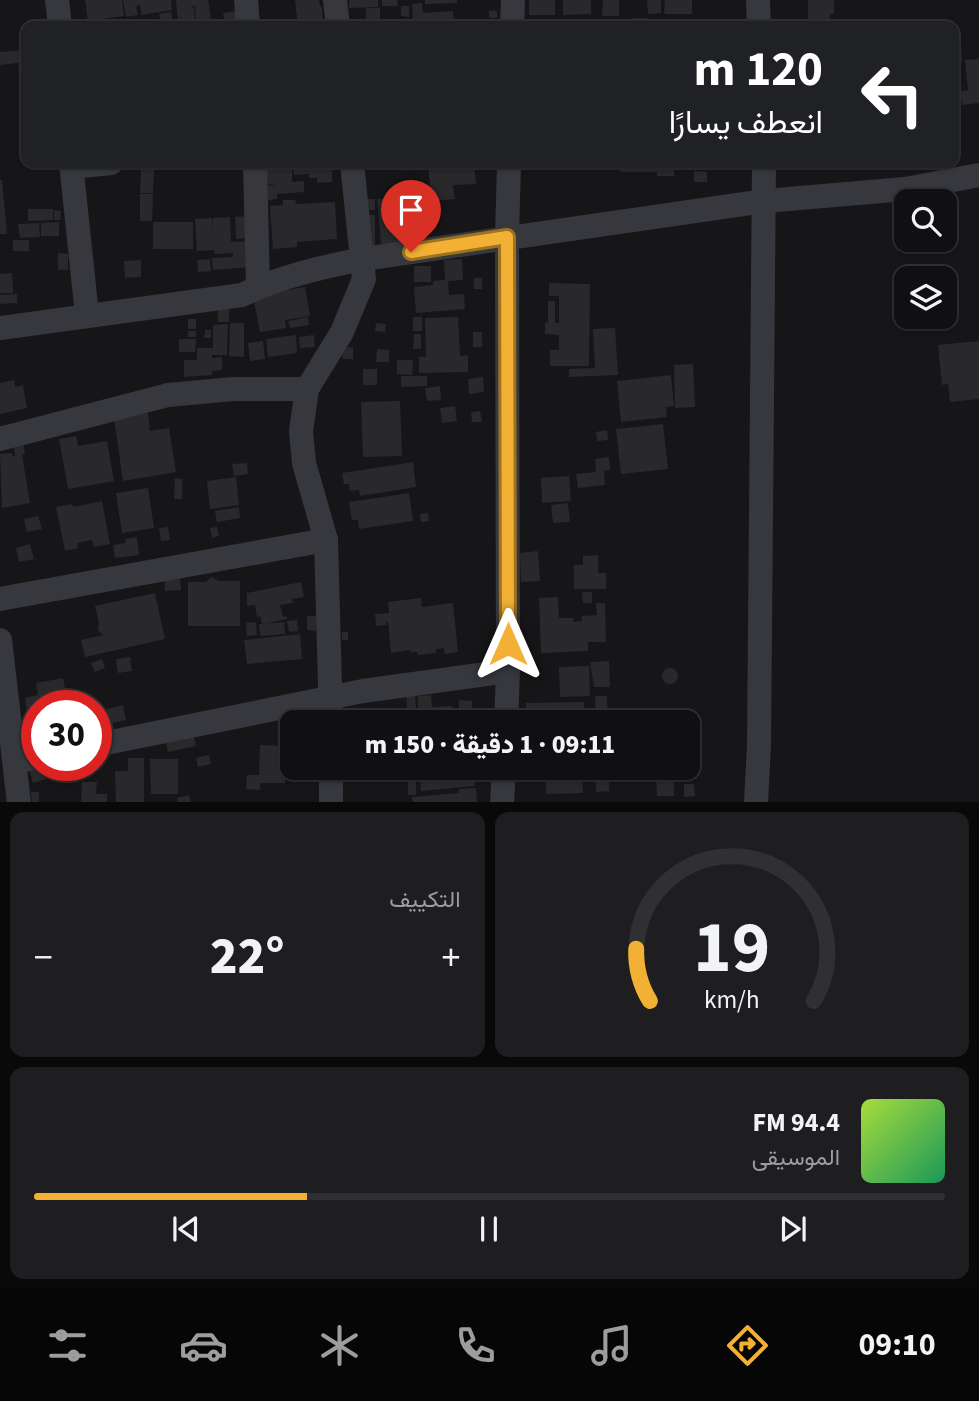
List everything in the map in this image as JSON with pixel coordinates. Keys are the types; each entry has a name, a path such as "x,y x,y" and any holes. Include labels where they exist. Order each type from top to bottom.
{"street":[{"path":"57,0 59,21"},
{"path":"246,0 248,21"},
{"path":"335,0 337,21"},
{"path":"512,21 513,0"},
{"path":"758,0 759,21"},
{"path":"71,168 87,315"},
{"path":"254,168 258,287"},
{"path":"353,168 364,279 342,332 307,389 302,431 304,463 326,540 331,710 363,691 508,671"},
{"path":"506,710 509,168"},
{"path":"756,802 759,746 764,168"},
{"path":"0,328 242,295 258,287 335,264 363,259 765,201 905,188 979,175"},
{"path":"0,439 168,395 233,389 307,389"},
{"path":"0,599 326,540"},
{"path":"0,640 21,736"},
{"path":"112,743 280,718"},
{"path":"15,802 21,779"},
{"path":"331,780 331,802"},
{"path":"502,802 503,780"}],"building":[{"path":"85,0 122,0 124,16 88,21"},
{"path":"123,0 171,0 172,10 141,15 140,5 136,6 138,15 126,17"},
{"path":"176,0 208,0 211,20 196,21 195,6 191,6 194,8 195,21 178,21"},
{"path":"295,0 319,0 323,21 297,21"},
{"path":"349,0 378,0 378,7 349,8"},
{"path":"382,0 397,0 398,6 382,6"},
{"path":"425,0 457,0 457,3 425,4"},
{"path":"529,0 555,0 555,15 529,15"},
{"path":"563,0 591,0 591,14 563,15"},
{"path":"603,0 619,0 619,16 602,16"},
{"path":"647,0 661,0 661,13 648,14"},
{"path":"665,0 692,0 692,14 664,14"},
{"path":"808,0 834,0 834,14 830,14 830,21 808,21"},
{"path":"422,3 423,13 453,11 454,21 413,21 412,4"},
{"path":"401,6 409,6 409,17 401,16"},
{"path":"366,8 380,8 380,21 366,21"},
{"path":"489,10 497,11 497,18 489,18"},
{"path":"236,11 237,19 225,21 223,13"},
{"path":"171,12 172,21 160,21 159,14"},
{"path":"633,18 647,18 647,21 633,21"},
{"path":"959,48 961,48 962,61 959,61"},
{"path":"21,50 21,78 18,63 0,65 0,52"},
{"path":"979,59 979,103 962,105 960,91 968,90 965,60"},
{"path":"263,168 292,168 292,182 304,181 304,192 277,194 277,199 261,201 260,186 277,185 263,184"},
{"path":"293,168 332,168 332,182 317,183 317,178 309,178 309,174 294,175"},
{"path":"428,168 474,168 476,184 453,185 455,199 431,201"},
{"path":"620,168 674,168 674,176 657,176 657,172 620,172"},
{"path":"141,170 154,170 153,193 140,193"},
{"path":"694,171 707,172 707,182 694,182"},
{"path":"2,180 7,234 0,234"},
{"path":"140,194 153,194 152,221 140,221"},
{"path":"423,195 428,218 424,219 426,240 381,244 377,199"},
{"path":"364,199 375,199 375,210 363,210"},
{"path":"283,200 296,200 295,204 335,202 337,239 297,242 297,247 273,249 270,206 283,205"},
{"path":"28,209 53,209 53,220 28,221"},
{"path":"54,210 61,211 60,220 54,220"},
{"path":"365,215 375,215 375,246 365,246"},
{"path":"248,216 249,238 236,239 235,217"},
{"path":"230,217 231,242 250,241 251,267 213,270 212,258 233,257 233,253 197,251 195,219 212,218 213,232 213,218"},
{"path":"59,222 59,236 41,236 41,223"},
{"path":"153,222 193,222 193,249 153,249"},
{"path":"39,223 40,237 20,238 18,224"},
{"path":"13,240 29,240 29,251 13,251"},
{"path":"58,253 68,254 68,270 58,270"},
{"path":"210,259 211,271 198,272 197,260"},
{"path":"462,259 463,280 448,281 449,295 464,294 465,309 416,313 414,287 433,285 433,281 445,280 444,260"},
{"path":"141,260 141,277 125,278 124,261"},
{"path":"414,266 431,266 431,282 414,282"},
{"path":"12,273 13,293 0,293 0,274"},
{"path":"474,278 482,278 482,289 474,289"},
{"path":"549,283 590,284 589,366 550,366 550,350 559,350 559,335 545,334 545,323 548,322 548,301 555,301 555,323 559,323 559,296 549,296"},
{"path":"305,287 310,316 285,320 286,328 260,332 253,296"},
{"path":"17,294 17,303 0,304 0,295"},
{"path":"218,305 229,305 229,322 218,322"},
{"path":"308,317 309,325 290,328 288,321"},
{"path":"413,317 422,317 422,331 413,331"},
{"path":"458,317 460,356 468,355 468,372 419,373 419,357 426,357 425,318"},
{"path":"188,319 196,319 196,329 188,329"},
{"path":"230,323 244,323 244,357 229,356"},
{"path":"376,323 386,324 385,332 375,331"},
{"path":"228,324 227,355 212,355 212,358 222,357 222,370 212,371 212,375 184,377 184,360 197,360 197,348 213,348 213,325"},
{"path":"615,328 618,375 569,377 569,369 595,368 593,329"},
{"path":"205,330 211,330 211,338 204,338"},
{"path":"188,331 196,331 196,337 188,337"},
{"path":"473,332 482,332 482,347 473,347"},
{"path":"414,334 421,334 421,349 413,349"},
{"path":"296,335 297,353 268,357 266,339"},
{"path":"314,335 315,347 300,348 299,337"},
{"path":"179,339 196,339 195,352 179,352"},
{"path":"263,341 265,359 250,361 248,343"},
{"path":"979,341 979,399 950,402 948,384 942,385 938,345"},
{"path":"353,347 353,359 343,359 342,348"},
{"path":"377,349 389,350 389,362 376,362"},
{"path":"397,360 413,360 412,375 397,374"},
{"path":"693,364 695,407 675,408 674,365"},
{"path":"363,369 377,369 377,385 363,385"},
{"path":"671,375 674,406 666,407 667,417 621,422 617,381"},
{"path":"401,376 427,376 427,386 401,387"},
{"path":"483,377 484,392 469,394 468,379"},
{"path":"14,380 15,387 23,385 27,408 0,414 0,383"},
{"path":"440,386 441,400 427,401 425,388"},
{"path":"400,401 402,456 363,457 361,402"},
{"path":"455,406 457,421 442,423 440,408"},
{"path":"480,411 482,422 472,422 471,412"},
{"path":"148,413 150,431 169,428 176,472 123,481 114,418"},
{"path":"663,424 668,469 621,474 616,429"},
{"path":"607,430 608,440 597,441 596,432"},
{"path":"76,436 78,446 107,441 114,481 68,489 59,439"},
{"path":"23,440 25,454 22,455 30,503 2,508 0,454 12,453 15,456 13,441"},
{"path":"609,457 610,470 604,471 605,485 578,488 576,474 596,472 595,459"},
{"path":"413,462 416,487 360,496 359,490 350,491 349,484 344,484 342,473"},
{"path":"247,463 248,474 234,476 232,464"},
{"path":"569,476 571,501 542,503 541,478"},
{"path":"236,477 239,505 210,509 207,481"},
{"path":"175,478 182,479 182,499 174,499"},
{"path":"148,488 154,528 122,533 116,493"},
{"path":"409,493 413,521 359,529 358,520 352,520 349,502"},
{"path":"102,501 110,544 94,547 92,540 77,543 78,548 65,551 56,507 72,504 73,507"},
{"path":"568,503 570,522 553,523 551,505"},
{"path":"239,507 240,518 217,522 215,511"},
{"path":"428,513 429,521 421,522 420,514"},
{"path":"38,516 42,529 27,532 24,519"},
{"path":"168,527 170,540 161,541 159,528"},
{"path":"217,527 219,536 212,538 210,528"},
{"path":"137,537 139,555 115,558 113,545 126,543 125,539"},
{"path":"30,544 34,559 19,562 16,548"},
{"path":"538,551 540,581 521,582 520,553"},
{"path":"598,555 598,573 606,573 606,589 574,589 574,565 583,565 583,556"},
{"path":"180,576 181,590 165,591 164,577"},
{"path":"211,577 219,581 240,581 240,626 188,626 188,582 206,582"},
{"path":"301,582 304,597 292,599 293,603 280,605 283,617 286,616 287,619 262,624 260,616 257,617 255,605 247,606 247,593"},
{"path":"582,592 592,592 592,603 583,603"},
{"path":"155,593 165,639 85,657 81,640 103,635 98,630 95,606"},
{"path":"558,597 559,618 574,618 573,622 582,621 582,616 597,615 596,603 605,603 606,642 588,642 588,651 541,653 539,598"},
{"path":"421,598 422,607 453,603 458,652 445,654 444,648 436,649 436,653 418,655 410,650 391,653 388,622 386,625 376,626 375,614 389,613 388,602"},
{"path":"307,616 316,616 316,631 307,630"},
{"path":"297,620 298,631 289,632 287,621"},
{"path":"256,622 257,635 247,636 246,623"},
{"path":"284,622 285,634 260,636 259,624"},
{"path":"342,632 348,632 348,640 342,640"},
{"path":"300,634 302,659 247,664 244,640"},
{"path":"130,657 132,671 118,673 116,659"},
{"path":"102,659 105,668 95,672 91,663"},
{"path":"609,661 610,687 594,687 590,662"},
{"path":"589,666 590,696 560,697 559,667"},
{"path":"670,668 678,676 670,684 662,676"},
{"path":"63,678 65,690 37,690 36,683"},
{"path":"415,689 416,709 407,710 406,690"},
{"path":"431,695 432,707 452,706 452,710 418,710 418,696"},
{"path":"595,696 607,696 608,710 596,710"},
{"path":"459,700 472,701 472,710 459,710"},
{"path":"584,702 584,710 526,710 526,703"},
{"path":"123,705 126,720 112,723 112,708"},
{"path":"193,734 196,746 168,752 165,739"},
{"path":"260,745 280,746 280,780 285,780 285,783 260,783 260,790 246,789 247,775 259,775"},
{"path":"209,755 211,764 198,767 196,758"},
{"path":"128,758 144,758 144,802 116,802 115,771 128,771"},
{"path":"150,759 178,759 178,794 151,794"},
{"path":"408,780 416,780 416,795 408,795"},
{"path":"420,780 475,780 475,786 421,791"},
{"path":"546,780 582,780 583,793 546,794"},
{"path":"596,780 609,780 609,791 596,792"},
{"path":"656,780 674,782 674,796 657,796"},
{"path":"82,782 97,782 96,794 107,794 107,802 81,802"},
{"path":"684,784 694,784 695,796 684,797"},
{"path":"476,788 477,802 413,802 412,797 459,793 459,789"},
{"path":"31,792 39,792 39,802 32,802"},
{"path":"189,795 191,802 178,802 177,798"}],"route":[{"path":"411,252 507,237 508,644"}]}
